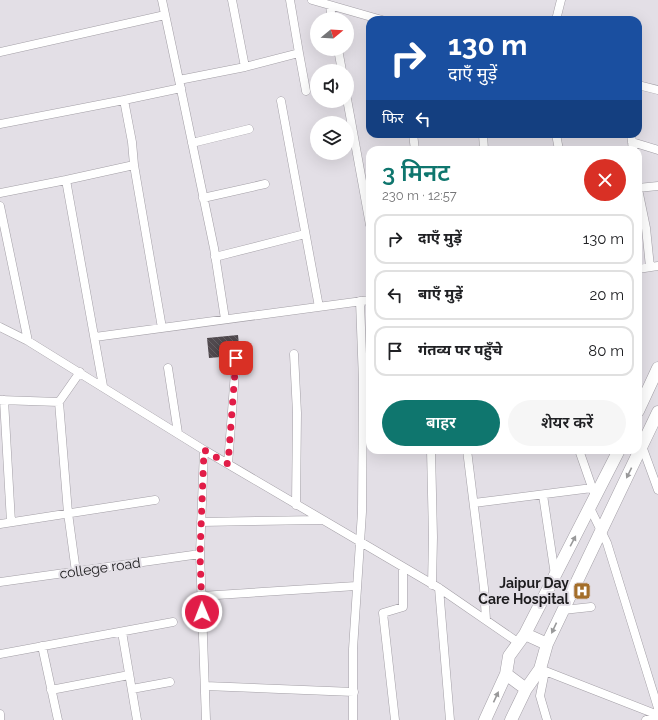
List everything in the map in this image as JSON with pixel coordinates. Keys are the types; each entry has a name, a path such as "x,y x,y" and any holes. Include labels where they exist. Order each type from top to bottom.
{"street":[{"path":"162,0 215,257 225,319"},
{"path":"232,0 245,67"},
{"path":"290,0 306,91"},
{"path":"312,0 367,16"},
{"path":"557,16 561,0"},
{"path":"330,6 331,12"},
{"path":"0,52 165,15"},
{"path":"0,124 124,100 299,53"},
{"path":"642,86 658,90"},
{"path":"124,100 162,328"},
{"path":"280,101 319,307"},
{"path":"349,108 366,203"},
{"path":"192,143 249,129"},
{"path":"632,142 658,150"},
{"path":"0,193 134,165"},
{"path":"66,180 103,386"},
{"path":"203,198 265,184"},
{"path":"642,188 658,186"},
{"path":"0,206 28,341"},
{"path":"642,208 654,267 642,268"},
{"path":"215,257 305,234"},
{"path":"95,337 366,300"},
{"path":"360,301 366,370"},
{"path":"0,327 28,341 320,520 358,540 435,586 486,620 522,638 547,644"},
{"path":"294,354 297,414 296,505"},
{"path":"228,464 236,358"},
{"path":"168,368 178,433"},
{"path":"642,402 658,368"},
{"path":"76,572 68,513 59,402 80,372"},
{"path":"353,720 353,650 358,540 362,512 361,447 366,392"},
{"path":"10,522 2,400 59,402"},
{"path":"658,412 642,446 658,490"},
{"path":"361,447 366,447"},
{"path":"204,450 200,554 206,720"},
{"path":"431,454 435,586 450,720"},
{"path":"468,454 486,620"},
{"path":"580,454 658,708"},
{"path":"485,720 506,674 509,656 522,638 617,454"},
{"path":"547,720 540,696 542,670 547,644 638,454"},
{"path":"474,503 543,495 593,498"},
{"path":"543,495 555,576"},
{"path":"0,524 156,500"},
{"path":"201,522 320,520"},
{"name":"college road","path":"0,582 200,554"},
{"path":"395,720 383,613 403,607 403,568"},
{"path":"201,596 356,586"},
{"path":"563,610 591,607"},
{"path":"0,654 173,622"},
{"path":"122,632 137,720"},
{"path":"42,646 58,720"},
{"path":"511,720 526,689 542,670"},
{"path":"542,670 658,716"},
{"path":"506,674 526,689"},
{"path":"51,690 129,675"},
{"path":"132,690 170,682"},
{"path":"205,686 354,692"},
{"path":"0,714 0,720"},
{"path":"646,720 658,716"}],"building":[{"path":"238,335 240,355 236,354 232,356 209,358 207,338"}],"place":[{"name":"Jaipur Day Care Hospital","path":"582,591"}],"route":[{"path":"202,612 200,554 204,450 228,464 236,358"}]}
